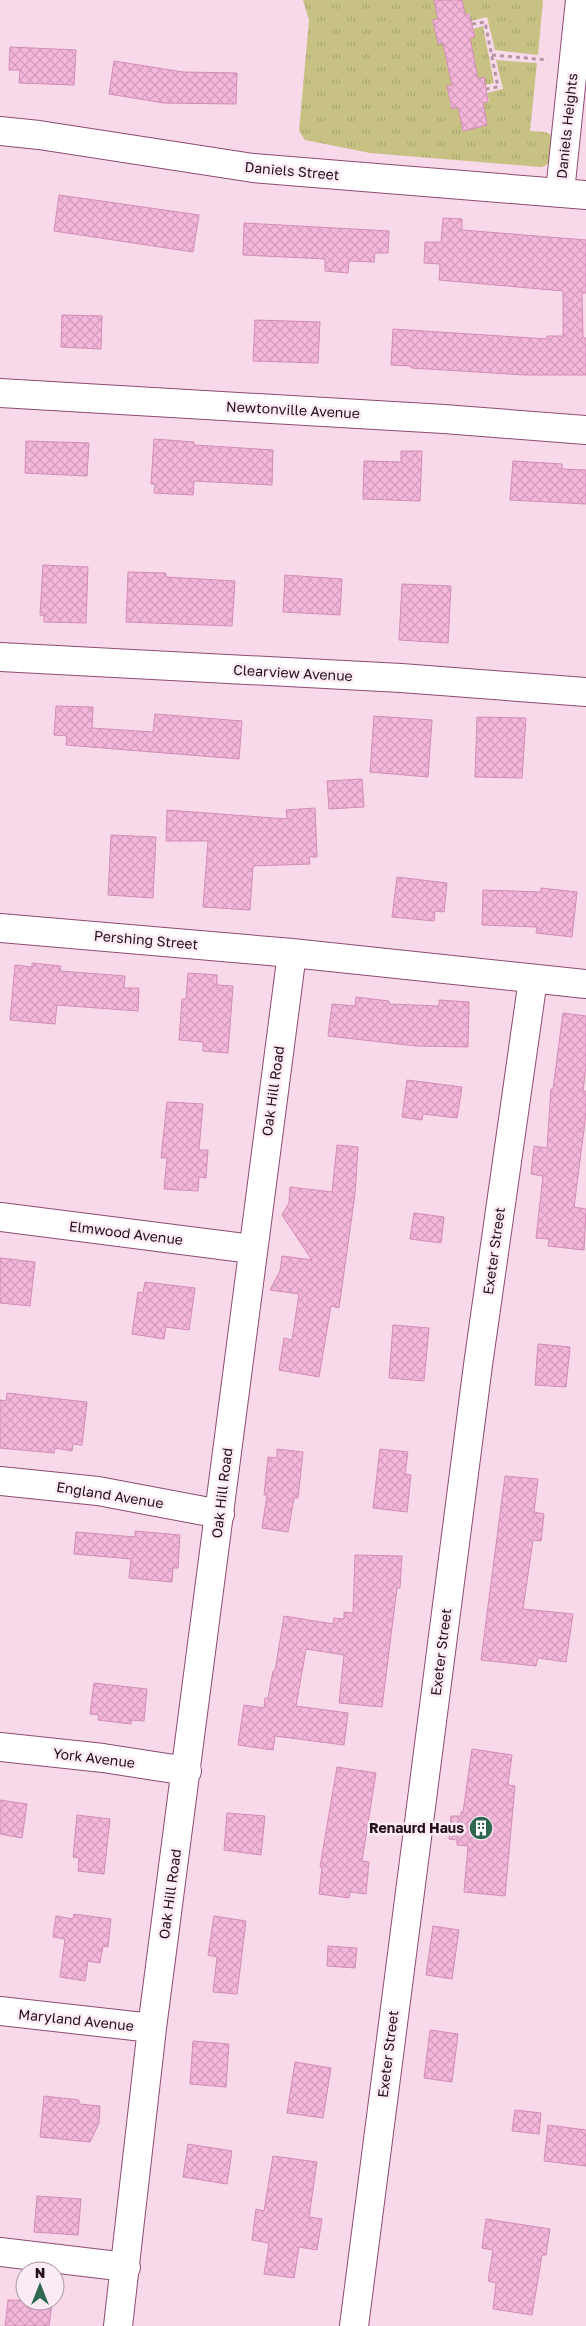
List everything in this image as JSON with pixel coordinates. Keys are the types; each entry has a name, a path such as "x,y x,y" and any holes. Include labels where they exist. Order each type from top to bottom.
{"street":[{"name":"Daniels Heights","path":"573,194 580,0"},
{"name":"Daniels Street","path":"0,132 38,135 253,168 573,194"},
{"name":"Newtonville Avenue","path":"0,393 444,419 586,430"},
{"name":"Clearview Avenue","path":"0,657 401,678 586,692"},
{"name":"Pershing Street","path":"0,928 292,953"},
{"path":"292,953 586,984"},
{"name":"Oak Hill Road","path":"118,2326 152,2028 187,1771 252,1249 292,953"},
{"name":"Exeter Street","path":"354,2326 477,1375 533,979"},
{"name":"Elmwood Avenue","path":"0,1217 252,1249"},
{"name":"England Avenue","path":"0,1481 98,1491 220,1514"},
{"name":"York Avenue","path":"0,1747 103,1758 187,1771"},
{"name":"Maryland Avenue","path":"0,2011 152,2028"},
{"path":"0,2252 126,2268"}],"path":[{"path":"472,24 485,22 498,87 486,89"},
{"path":"492,55 537,59"}],"green space":[{"path":"303,0 434,0 438,19 433,20 438,44 443,43 452,85 447,87 451,108 458,107 463,130 487,125 483,103 489,101 487,93 503,89 496,60 537,63 530,131 546,133 553,138 550,161 545,166 540,167 370,153 305,140 299,131 309,20"},
{"path":"462,0 543,0 538,55 495,50 487,17 471,21 470,13 465,15"},
{"path":"483,26 494,83 485,85 484,78 478,79 470,38 475,37 473,29"}],"building":[{"path":"434,0 462,0 465,15 469,14 475,37 470,38 478,79 484,77 488,102 483,103 487,125 463,131 458,107 452,109 447,86 452,85 443,43 438,44 433,20 438,19"},
{"path":"10,47 76,50 74,85 19,83 20,70 9,70"},
{"path":"114,61 183,72 237,73 236,104 164,103 109,94"},
{"path":"59,195 199,215 193,252 54,231"},
{"path":"443,218 462,219 462,230 586,240 586,293 582,293 583,338 586,338 586,375 526,375 411,368 411,366 391,365 393,329 547,339 547,336 563,336 563,291 439,280 440,264 424,263 425,242 441,242"},
{"path":"244,223 389,231 388,253 375,253 374,262 349,261 348,273 325,271 325,259 243,255"},
{"path":"62,315 102,316 101,349 61,347"},
{"path":"255,320 320,322 318,363 253,361"},
{"path":"154,439 194,442 194,445 273,450 272,485 194,481 193,495 154,493 155,484 151,484"},
{"path":"26,441 89,443 87,476 25,473"},
{"path":"401,451 422,451 420,501 363,499 364,461 401,462"},
{"path":"513,461 562,464 562,469 586,470 586,504 510,500"},
{"path":"43,565 88,567 86,623 44,622 44,616 40,615"},
{"path":"128,572 166,573 166,577 235,581 232,626 126,622"},
{"path":"285,575 342,579 340,615 283,612"},
{"path":"402,584 451,586 448,643 399,640"},
{"path":"56,706 93,707 92,728 153,732 155,714 242,721 239,759 66,745 67,736 54,735"},
{"path":"374,716 432,720 428,777 370,772"},
{"path":"477,717 526,718 522,778 475,777"},
{"path":"362,779 364,807 329,809 327,781"},
{"path":"315,808 317,857 309,857 310,864 253,866 250,910 203,907 208,841 166,841 167,810 287,819 286,810"},
{"path":"111,835 156,837 153,898 108,895"},
{"path":"397,877 447,883 444,912 435,911 434,921 392,917"},
{"path":"541,888 577,892 572,937 536,933 537,927 482,925 483,890 541,892"},
{"path":"32,963 61,966 60,971 125,976 124,988 139,988 138,1011 57,1005 55,1024 10,1020 15,965 32,967"},
{"path":"188,973 217,975 217,985 233,986 228,1053 203,1051 203,1042 179,1040 182,999 186,999"},
{"path":"356,997 389,1001 389,1004 439,1006 439,1000 469,1002 468,1047 416,1046 328,1036 332,1004 355,1006"},
{"path":"563,1013 586,1016 586,1066 583,1091 586,1091 586,1114 574,1207 586,1209 584,1250 548,1246 549,1239 536,1238 543,1176 531,1174 534,1146 547,1148 551,1089 553,1089"},
{"path":"407,1080 462,1087 457,1118 423,1114 422,1120 402,1117"},
{"path":"167,1102 203,1104 199,1150 208,1150 206,1178 199,1177 198,1191 164,1189 167,1158 161,1158"},
{"path":"337,1145 358,1147 355,1194 339,1308 331,1306 319,1377 279,1370 284,1338 292,1340 299,1294 270,1290 280,1271 282,1256 312,1260 282,1215 289,1203 290,1187 332,1192"},
{"path":"414,1213 444,1217 441,1243 410,1239"},
{"path":"0,1258 35,1262 30,1306 0,1303"},
{"path":"145,1282 195,1288 189,1330 166,1327 164,1339 132,1334 138,1292 143,1293"},
{"path":"393,1325 429,1328 424,1381 389,1378"},
{"path":"538,1344 570,1347 566,1387 535,1385"},
{"path":"7,1393 87,1402 82,1445 73,1444 72,1451 55,1448 54,1453 0,1448 0,1400 6,1401"},
{"path":"277,1449 303,1452 298,1498 294,1498 288,1532 262,1528 267,1495 264,1495 268,1457 277,1458"},
{"path":"380,1449 408,1452 405,1474 411,1475 407,1512 373,1508"},
{"path":"505,1476 538,1479 534,1512 544,1514 541,1541 533,1540 523,1609 573,1614 566,1662 538,1658 536,1666 481,1660"},
{"path":"135,1531 180,1535 178,1568 173,1568 172,1582 129,1578 131,1559 74,1554 76,1532 135,1537"},
{"path":"355,1555 402,1556 400,1588 397,1588 382,1707 339,1703 344,1655 306,1649 296,1706 348,1713 344,1745 275,1736 273,1750 238,1745 244,1705 264,1708 265,1698 268,1698 273,1671 275,1671 284,1616 333,1624 334,1618 344,1619 344,1612 353,1613"},
{"path":"94,1683 147,1689 144,1721 132,1720 131,1724 98,1720 99,1715 90,1714"},
{"path":"472,1749 512,1755 508,1785 515,1786 505,1896 464,1892 468,1846 457,1845 457,1840 449,1839 451,1816 461,1816 461,1812 463,1812"},
{"path":"337,1767 376,1773 362,1861 369,1862 366,1894 350,1892 349,1898 319,1894 322,1867 320,1867"},
{"path":"0,1800 27,1804 22,1838 0,1834"},
{"path":"227,1813 265,1816 261,1855 224,1850"},
{"path":"77,1815 110,1819 104,1874 78,1871 79,1858 73,1857"},
{"path":"74,1914 111,1919 108,1947 103,1946 100,1963 88,1961 85,1981 60,1977 65,1939 53,1937 56,1916 73,1919"},
{"path":"214,1916 246,1921 237,1994 213,1992 217,1957 208,1955"},
{"path":"433,1926 459,1930 452,1979 426,1975"},
{"path":"328,1946 357,1948 355,1968 327,1966"},
{"path":"430,2030 458,2034 452,2082 424,2078"},
{"path":"193,2041 229,2044 226,2087 190,2084"},
{"path":"295,2062 331,2068 323,2118 287,2113"},
{"path":"44,2096 79,2100 79,2104 100,2106 99,2123 90,2142 40,2137"},
{"path":"515,2110 541,2113 539,2134 512,2131"},
{"path":"548,2125 586,2130 586,2166 544,2161"},
{"path":"188,2144 232,2151 227,2184 183,2177"},
{"path":"273,2156 317,2162 309,2217 322,2219 317,2250 299,2247 294,2278 264,2274 269,2243 252,2240 256,2209 264,2211"},
{"path":"37,2196 81,2199 78,2235 34,2232"},
{"path":"486,2219 550,2229 546,2255 542,2255 532,2315 493,2309 496,2283 488,2281 493,2250 482,2248"},
{"path":"8,2300 15,2300 15,2311 51,2311 49,2326 5,2326"}],"place":[{"name":"Renaurd Haus","path":"481,1828"}]}
